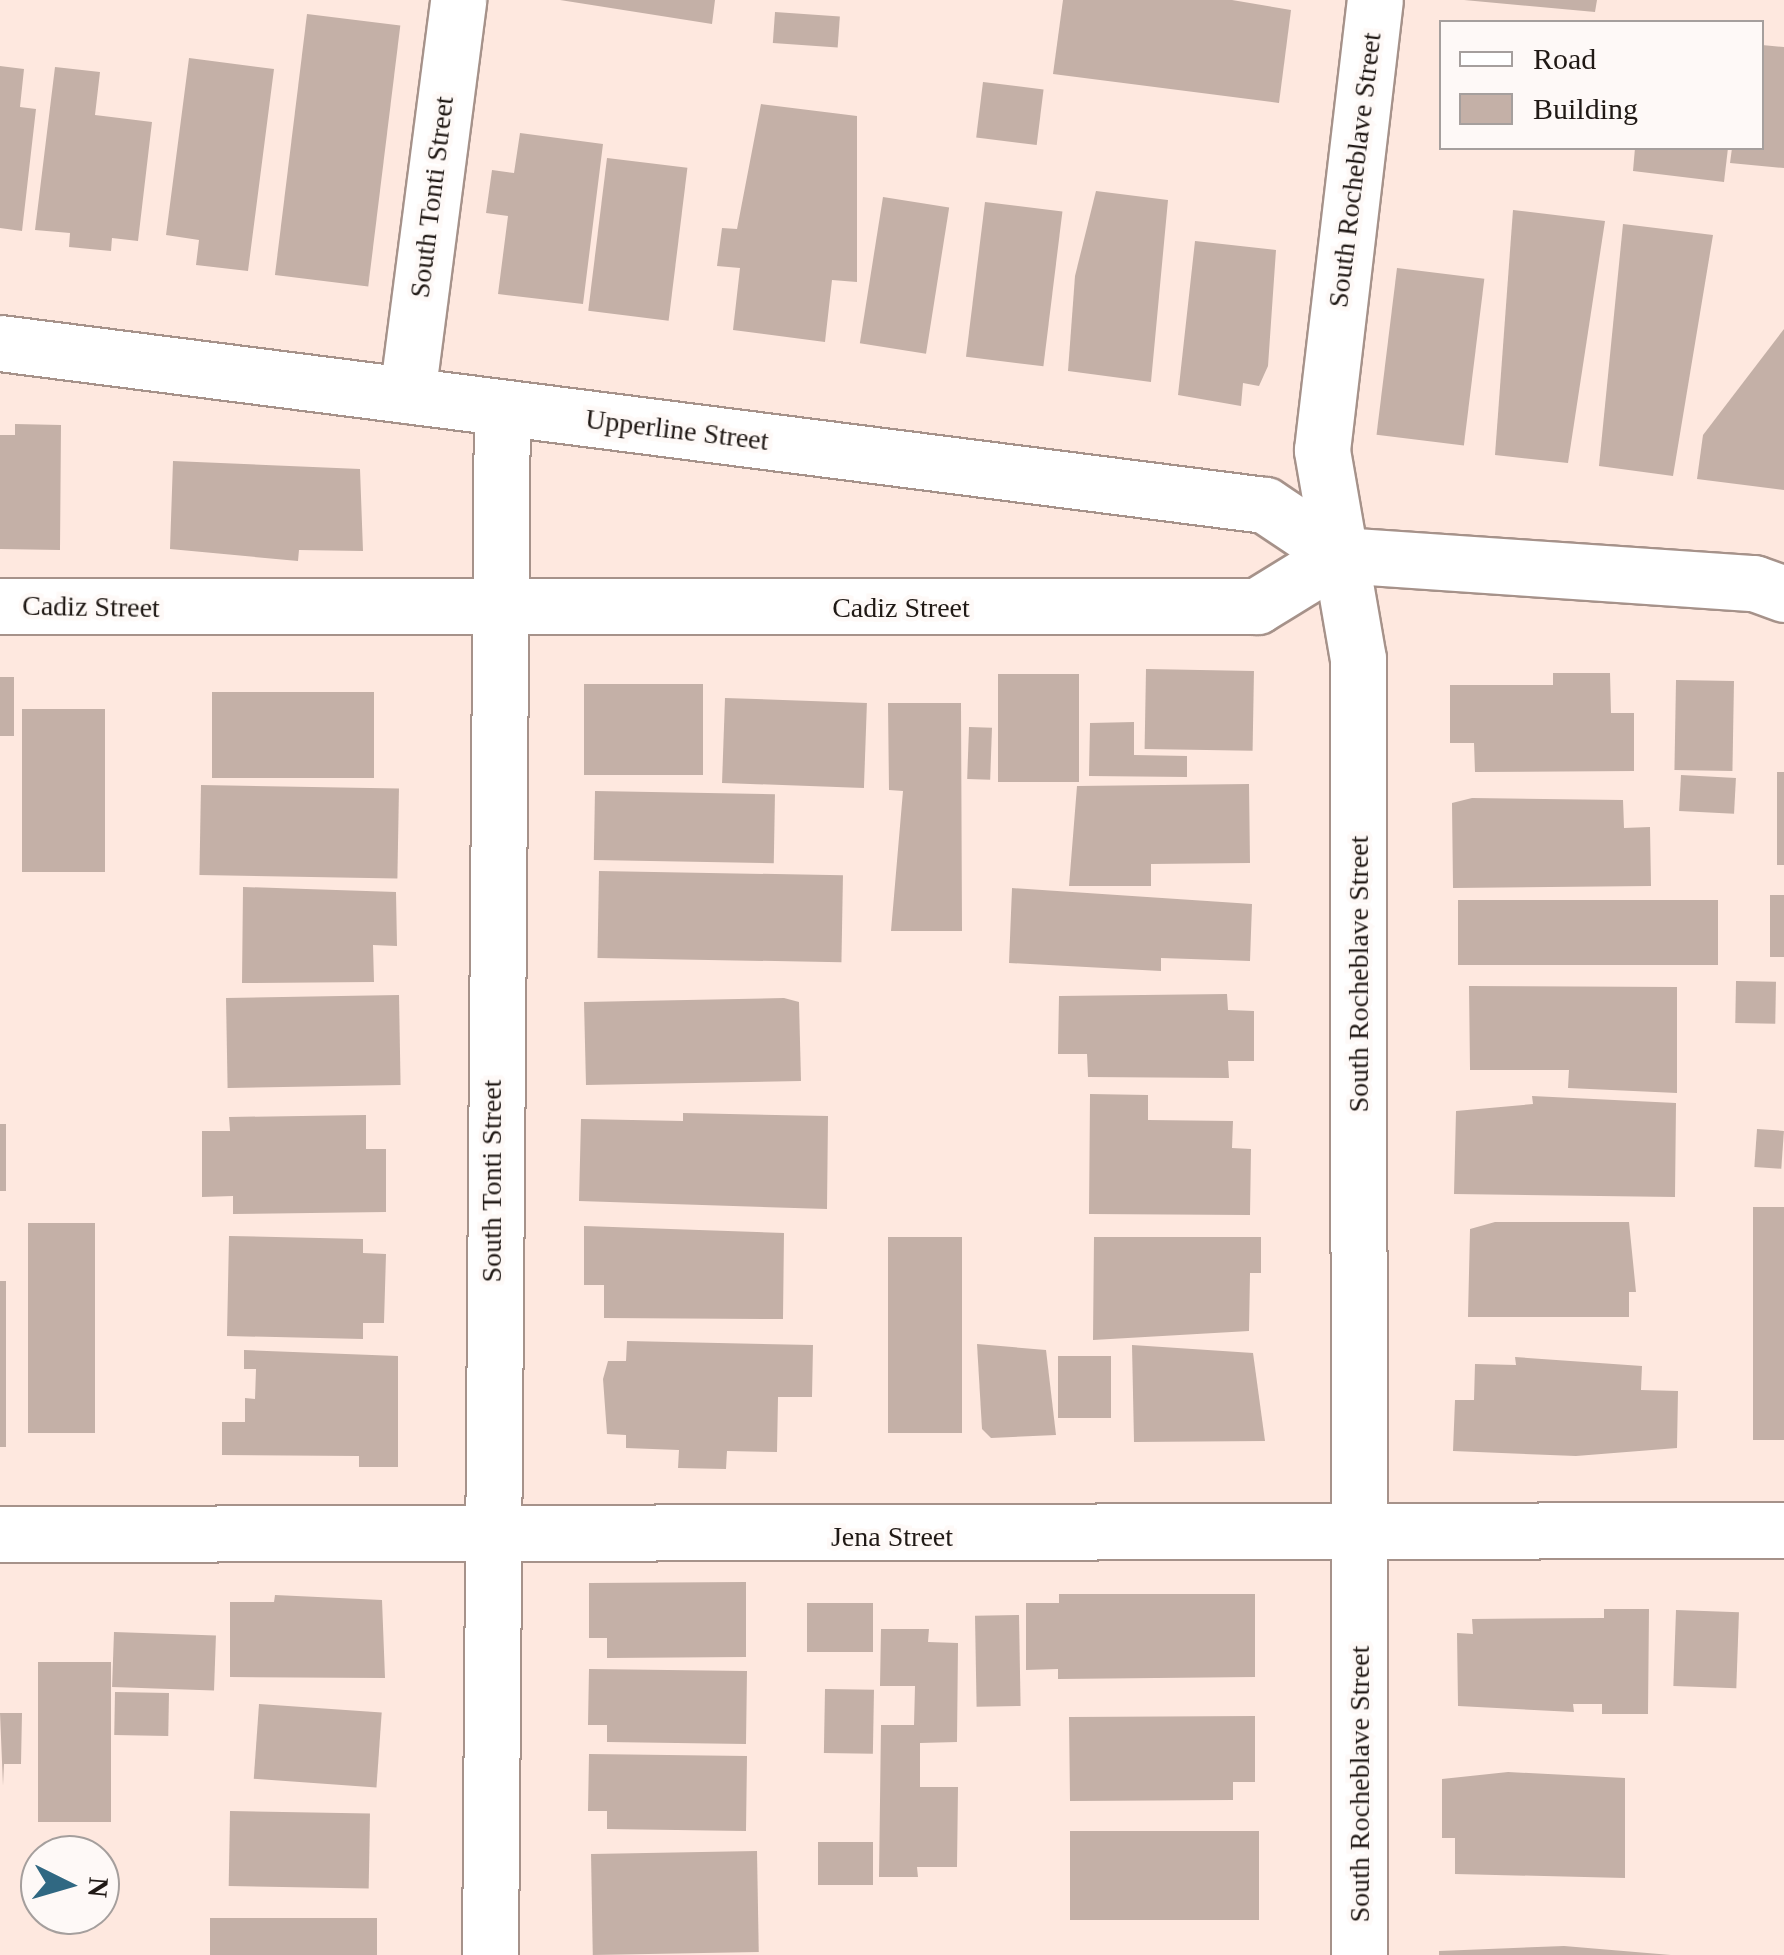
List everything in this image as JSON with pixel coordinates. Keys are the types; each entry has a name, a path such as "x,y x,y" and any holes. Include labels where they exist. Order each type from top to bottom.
{"street":[{"name":"South Tonti Street","path":"407,394 458,0"},
{"name":"South Rocheblave Street","path":"1359,1955 1358,659 1322,450 1375,0"},
{"name":"Upperline Street","path":"0,343 1265,505 1340,555"},
{"name":"South Tonti Street","path":"490,1955 496,612 502,408"},
{"path":"1340,555 1754,583 1784,594"},
{"name":"Cadiz Street","path":"0,606 496,612 1256,606 1340,555"},
{"name":"Jena Street","path":"0,1534 1360,1537 1784,1530"}],"building":[{"path":"560,0 715,0 712,24"},
{"path":"1063,0 1232,0 1291,10 1279,103 1053,74"},
{"path":"1464,0 1597,0 1595,12"},
{"path":"775,12 840,17 838,47 773,43"},
{"path":"307,14 400,25 368,286 275,275"},
{"path":"1764,45 1784,47 1784,168 1730,163 1732,150 1764,150"},
{"path":"189,58 274,69 248,271 196,265 199,240 166,235"},
{"path":"0,66 24,69 20,107 36,109 22,231 0,228"},
{"path":"55,67 100,72 95,115 152,122 138,241 112,238 111,251 69,247 70,233 35,230"},
{"path":"983,82 1044,89 1037,145 976,138"},
{"path":"761,104 857,116 857,282 832,280 825,342 733,330 740,268 717,266 722,228 737,229"},
{"path":"520,133 603,144 583,304 498,294 508,216 486,213 492,170 514,173"},
{"path":"1635,150 1728,150 1724,182 1633,171"},
{"path":"607,158 687,168 669,321 588,311"},
{"path":"1096,191 1168,200 1151,382 1068,371 1075,276"},
{"path":"883,197 949,207 926,354 860,343"},
{"path":"985,202 1062,212 1043,366 966,357"},
{"path":"1513,210 1605,221 1568,463 1495,455"},
{"path":"1623,224 1713,235 1673,476 1599,466"},
{"path":"1195,241 1276,250 1268,366 1259,386 1243,383 1241,406 1178,395"},
{"path":"1397,268 1484,279 1464,445 1377,435"},
{"path":"1784,329 1784,490 1697,479 1703,435"},
{"path":"15,424 61,425 60,550 0,549 0,435 15,435"},
{"path":"173,461 360,469 363,551 299,550 298,561 170,549"},
{"path":"1146,669 1254,671 1253,751 1145,749"},
{"path":"1553,673 1610,673 1611,713 1634,713 1634,771 1475,772 1474,743 1450,743 1450,685 1553,685"},
{"path":"998,674 1079,674 1079,782 998,782"},
{"path":"0,677 14,677 14,736 0,736"},
{"path":"1676,680 1734,681 1732,771 1674,770"},
{"path":"584,684 703,684 703,775 584,775"},
{"path":"212,692 374,692 374,778 212,778"},
{"path":"725,698 867,703 864,788 722,783"},
{"path":"888,703 961,703 962,931 891,931 903,791 889,790"},
{"path":"22,709 105,709 105,872 22,872"},
{"path":"1134,722 1134,755 1187,756 1187,777 1089,776 1090,723"},
{"path":"969,727 992,728 990,780 967,779"},
{"path":"1777,772 1784,772 1784,865 1777,865"},
{"path":"1681,775 1736,778 1734,814 1679,811"},
{"path":"1249,784 1250,863 1151,864 1151,886 1069,886 1077,786"},
{"path":"201,785 399,788 397,878 199,875"},
{"path":"595,791 775,794 774,863 594,860"},
{"path":"1472,798 1623,800 1624,828 1650,827 1651,886 1453,888 1452,803"},
{"path":"599,871 843,875 841,962 597,958"},
{"path":"243,887 396,892 397,946 373,945 374,982 242,983"},
{"path":"1012,888 1252,904 1250,961 1161,958 1161,971 1009,963"},
{"path":"1770,895 1784,895 1784,957 1770,957"},
{"path":"1458,900 1718,900 1718,965 1458,965"},
{"path":"1736,981 1776,982 1775,1024 1735,1023"},
{"path":"1469,986 1677,987 1677,1093 1568,1088 1569,1070 1470,1070"},
{"path":"1227,994 1228,1010 1254,1011 1254,1061 1228,1061 1229,1078 1088,1077 1087,1054 1058,1054 1059,996"},
{"path":"399,995 401,1085 228,1088 226,998"},
{"path":"784,998 799,1002 801,1081 586,1085 584,1002"},
{"path":"1090,1094 1148,1095 1148,1120 1233,1121 1232,1148 1251,1149 1250,1215 1089,1214"},
{"path":"1532,1096 1676,1103 1675,1197 1454,1194 1456,1111 1533,1104"},
{"path":"683,1113 828,1116 827,1209 579,1201 581,1119 683,1121"},
{"path":"366,1115 366,1149 386,1149 386,1212 233,1214 233,1196 202,1197 202,1131 230,1131 229,1117"},
{"path":"0,1124 6,1124 6,1191 0,1191"},
{"path":"1757,1129 1784,1131 1781,1169 1754,1167"},
{"path":"1753,1207 1784,1207 1784,1440 1753,1440"},
{"path":"1495,1222 1629,1222 1636,1292 1629,1292 1629,1317 1468,1317 1470,1229"},
{"path":"28,1223 95,1223 95,1433 28,1433"},
{"path":"584,1226 784,1233 783,1319 604,1318 604,1285 584,1285"},
{"path":"229,1236 363,1239 363,1253 386,1254 384,1323 363,1323 363,1339 227,1336"},
{"path":"888,1237 962,1237 962,1433 888,1433"},
{"path":"1094,1237 1261,1237 1261,1273 1250,1273 1249,1331 1093,1340"},
{"path":"0,1281 6,1281 6,1447 0,1447"},
{"path":"627,1341 813,1345 812,1397 778,1397 777,1452 727,1451 726,1469 678,1468 679,1450 626,1448 626,1435 607,1434 603,1379 608,1361 626,1361"},
{"path":"977,1344 1046,1350 1056,1435 991,1438 982,1429"},
{"path":"1132,1345 1253,1353 1265,1441 1134,1442"},
{"path":"244,1350 398,1356 398,1467 359,1467 359,1456 222,1455 222,1422 245,1422 245,1398 255,1399 256,1369 244,1369"},
{"path":"1058,1356 1111,1356 1111,1418 1058,1418"},
{"path":"1515,1357 1642,1366 1641,1390 1678,1391 1677,1448 1576,1456 1453,1451 1455,1400 1474,1400 1475,1364 1516,1365"},
{"path":"746,1582 746,1657 607,1658 607,1638 589,1638 589,1583"},
{"path":"1059,1594 1255,1594 1255,1677 1058,1679 1058,1669 1026,1670 1026,1603 1059,1603"},
{"path":"275,1595 382,1600 385,1678 230,1677 230,1602 274,1602"},
{"path":"807,1603 873,1603 873,1652 807,1652"},
{"path":"1604,1609 1649,1609 1648,1714 1602,1714 1602,1704 1573,1704 1574,1712 1458,1706 1457,1633 1473,1634 1472,1619 1604,1618"},
{"path":"1676,1610 1739,1612 1736,1688 1673,1686"},
{"path":"1019,1615 1021,1706 977,1707 975,1616"},
{"path":"881,1629 929,1629 928,1642 958,1643 957,1742 920,1743 920,1787 958,1787 957,1867 917,1867 918,1877 879,1877 881,1725 914,1725 915,1686 880,1686"},
{"path":"114,1632 216,1636 214,1691 112,1687"},
{"path":"38,1662 111,1662 111,1822 38,1822"},
{"path":"589,1669 747,1671 746,1744 607,1742 607,1725 588,1725"},
{"path":"825,1689 874,1690 873,1754 824,1753"},
{"path":"115,1692 169,1693 168,1736 114,1735"},
{"path":"259,1704 382,1713 376,1787 254,1779"},
{"path":"0,1713 22,1713 21,1764 4,1764 3,1786"},
{"path":"1255,1716 1255,1782 1233,1782 1233,1800 1070,1801 1069,1717"},
{"path":"589,1754 747,1756 746,1831 607,1829 607,1811 588,1811"},
{"path":"1508,1772 1625,1778 1625,1878 1455,1874 1455,1838 1442,1838 1442,1779"},
{"path":"230,1811 370,1813 369,1888 229,1886"},
{"path":"1070,1831 1259,1831 1259,1920 1070,1920"},
{"path":"818,1842 873,1842 873,1885 818,1885"},
{"path":"757,1851 759,1952 593,1955 591,1854"},
{"path":"210,1918 377,1918 377,1955 210,1955"},
{"path":"1564,1946 1671,1955 1439,1955 1439,1951"}]}
